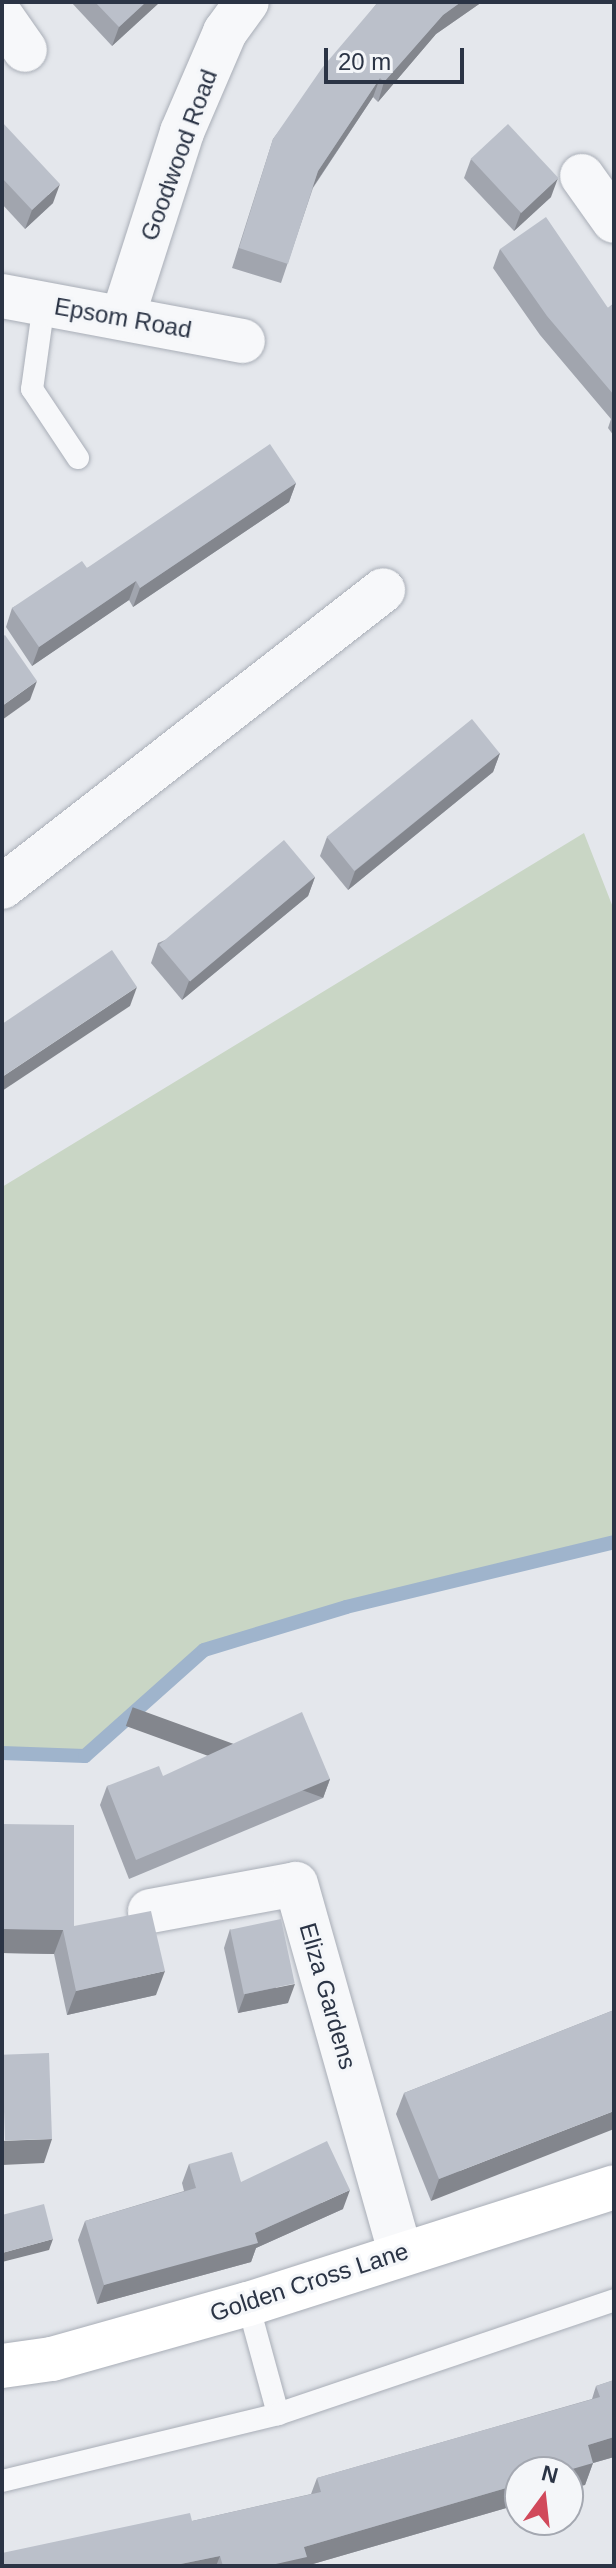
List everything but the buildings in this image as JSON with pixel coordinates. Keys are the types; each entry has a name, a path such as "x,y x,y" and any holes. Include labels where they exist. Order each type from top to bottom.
{"main road":[{"name":"Golden Cross Lane","path":"2,2366 52,2359 248,2304 400,2252 614,2187"}],"street":[{"name":"Goodwood Road","path":"123,316 182,132 225,32 247,2"},
{"path":"582,176 614,221"},
{"name":"Epsom Road","path":"2,296 123,316 243,341"},
{"path":"2,887 383,590"},
{"name":"Eliza Gardens","path":"150,1911 296,1884 400,2252"}],"lane":[{"path":"44,303 32,389 78,458"},
{"path":"2,2481 278,2414 614,2300"},
{"path":"248,2304 278,2414"}],"green space":[{"path":"584,833 614,910 614,1541 346,1607 204,1650 85,1756 2,1753 2,1187"}],"waterway":[{"path":"2,1753 85,1756 204,1650 346,1607 614,1542"}]}
